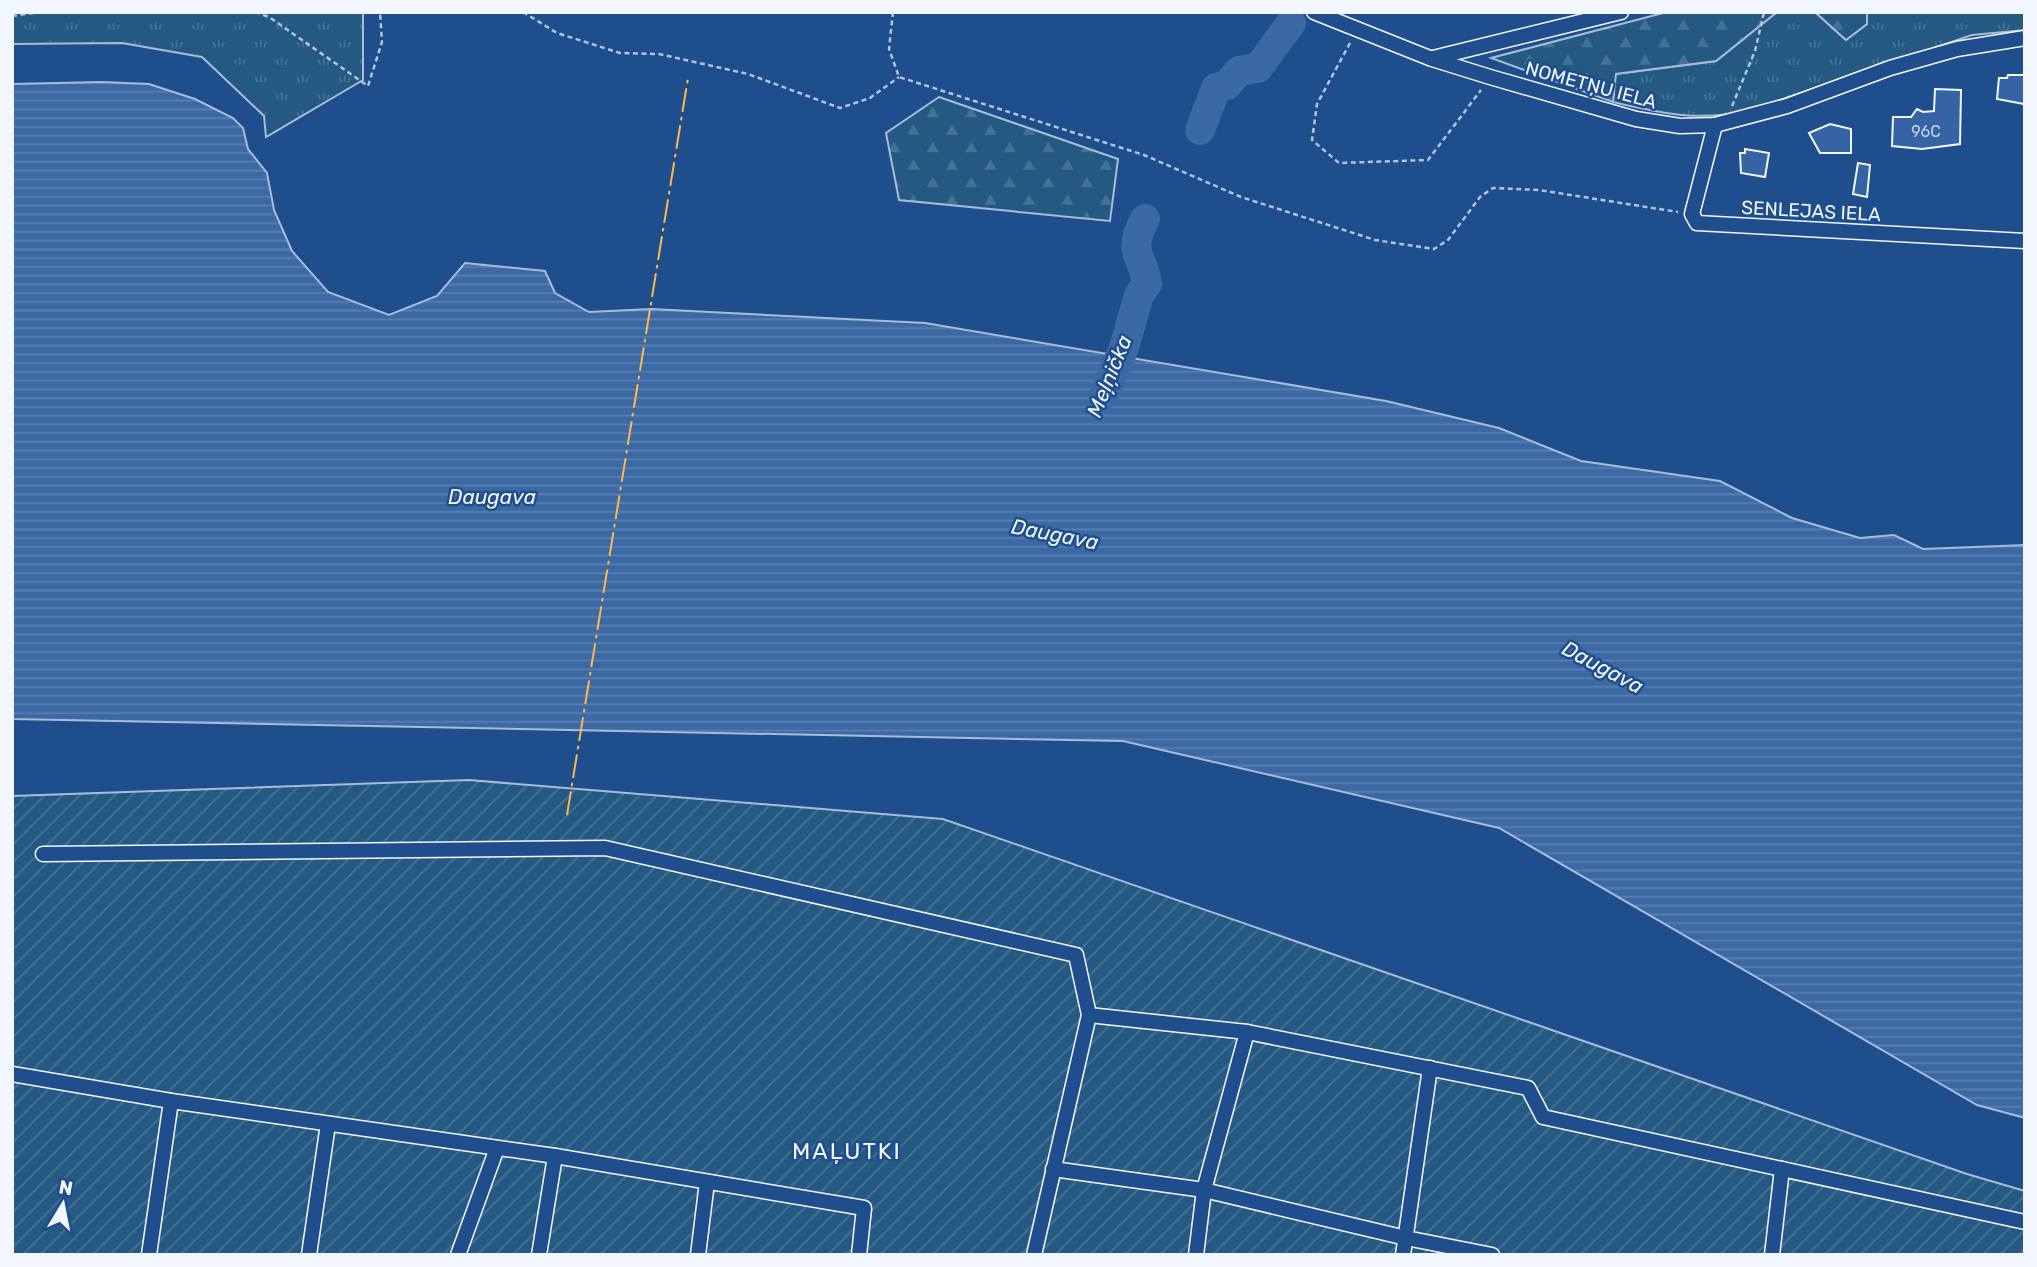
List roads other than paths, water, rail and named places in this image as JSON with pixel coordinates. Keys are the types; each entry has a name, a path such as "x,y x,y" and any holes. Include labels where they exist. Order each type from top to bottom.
{"street":[{"name":"NOMETŅU IELA","path":"1314,12 1432,59 1657,124 1720,124 1787,106 1890,68 1957,49 2025,38"},
{"path":"1432,59 1621,12"},
{"name":"SENLEJAS IELA","path":"1720,124 1692,214 1697,223 1713,226 2025,241"},
{"path":"43,854 605,848 1076,955 1089,1015 1034,1255"},
{"path":"1089,1015 1247,1032 1528,1088 1543,1117 2025,1222"},
{"path":"1196,1255 1204,1190 1247,1032"},
{"path":"1403,1255 1430,1068"},
{"path":"12,1074 171,1101 555,1156 863,1208 859,1255"},
{"path":"149,1255 171,1101"},
{"path":"309,1255 328,1124"},
{"path":"458,1255 497,1148"},
{"path":"539,1255 555,1156"},
{"path":"1053,1169 1204,1190 1406,1238 1492,1255"},
{"path":"1772,1255 1782,1169"},
{"path":"698,1255 707,1182"}],"water":[{"name":"Daugava","path":"12,84 149,84 195,99 233,118 243,128 248,149 267,173 274,210 292,251 328,292 389,315 437,296 465,263 545,271 555,293 589,312 651,309 925,323 1386,401 1499,428 1581,461 1720,481 1792,518 1860,538 1894,535 1923,549 2025,545 2025,1118 1977,1105 1499,828 1123,741 12,719"}],"waterway":[{"name":"Meļņička","path":"1200,130 1216,88 1227,85 1239,71 1258,68 1291,23"},
{"name":"Meļņička","path":"1104,394 1124,348 1139,295 1147,284 1136,247 1145,219"}],"district":[{"name":"MAĻUTKI","path":"847,1151"}]}
